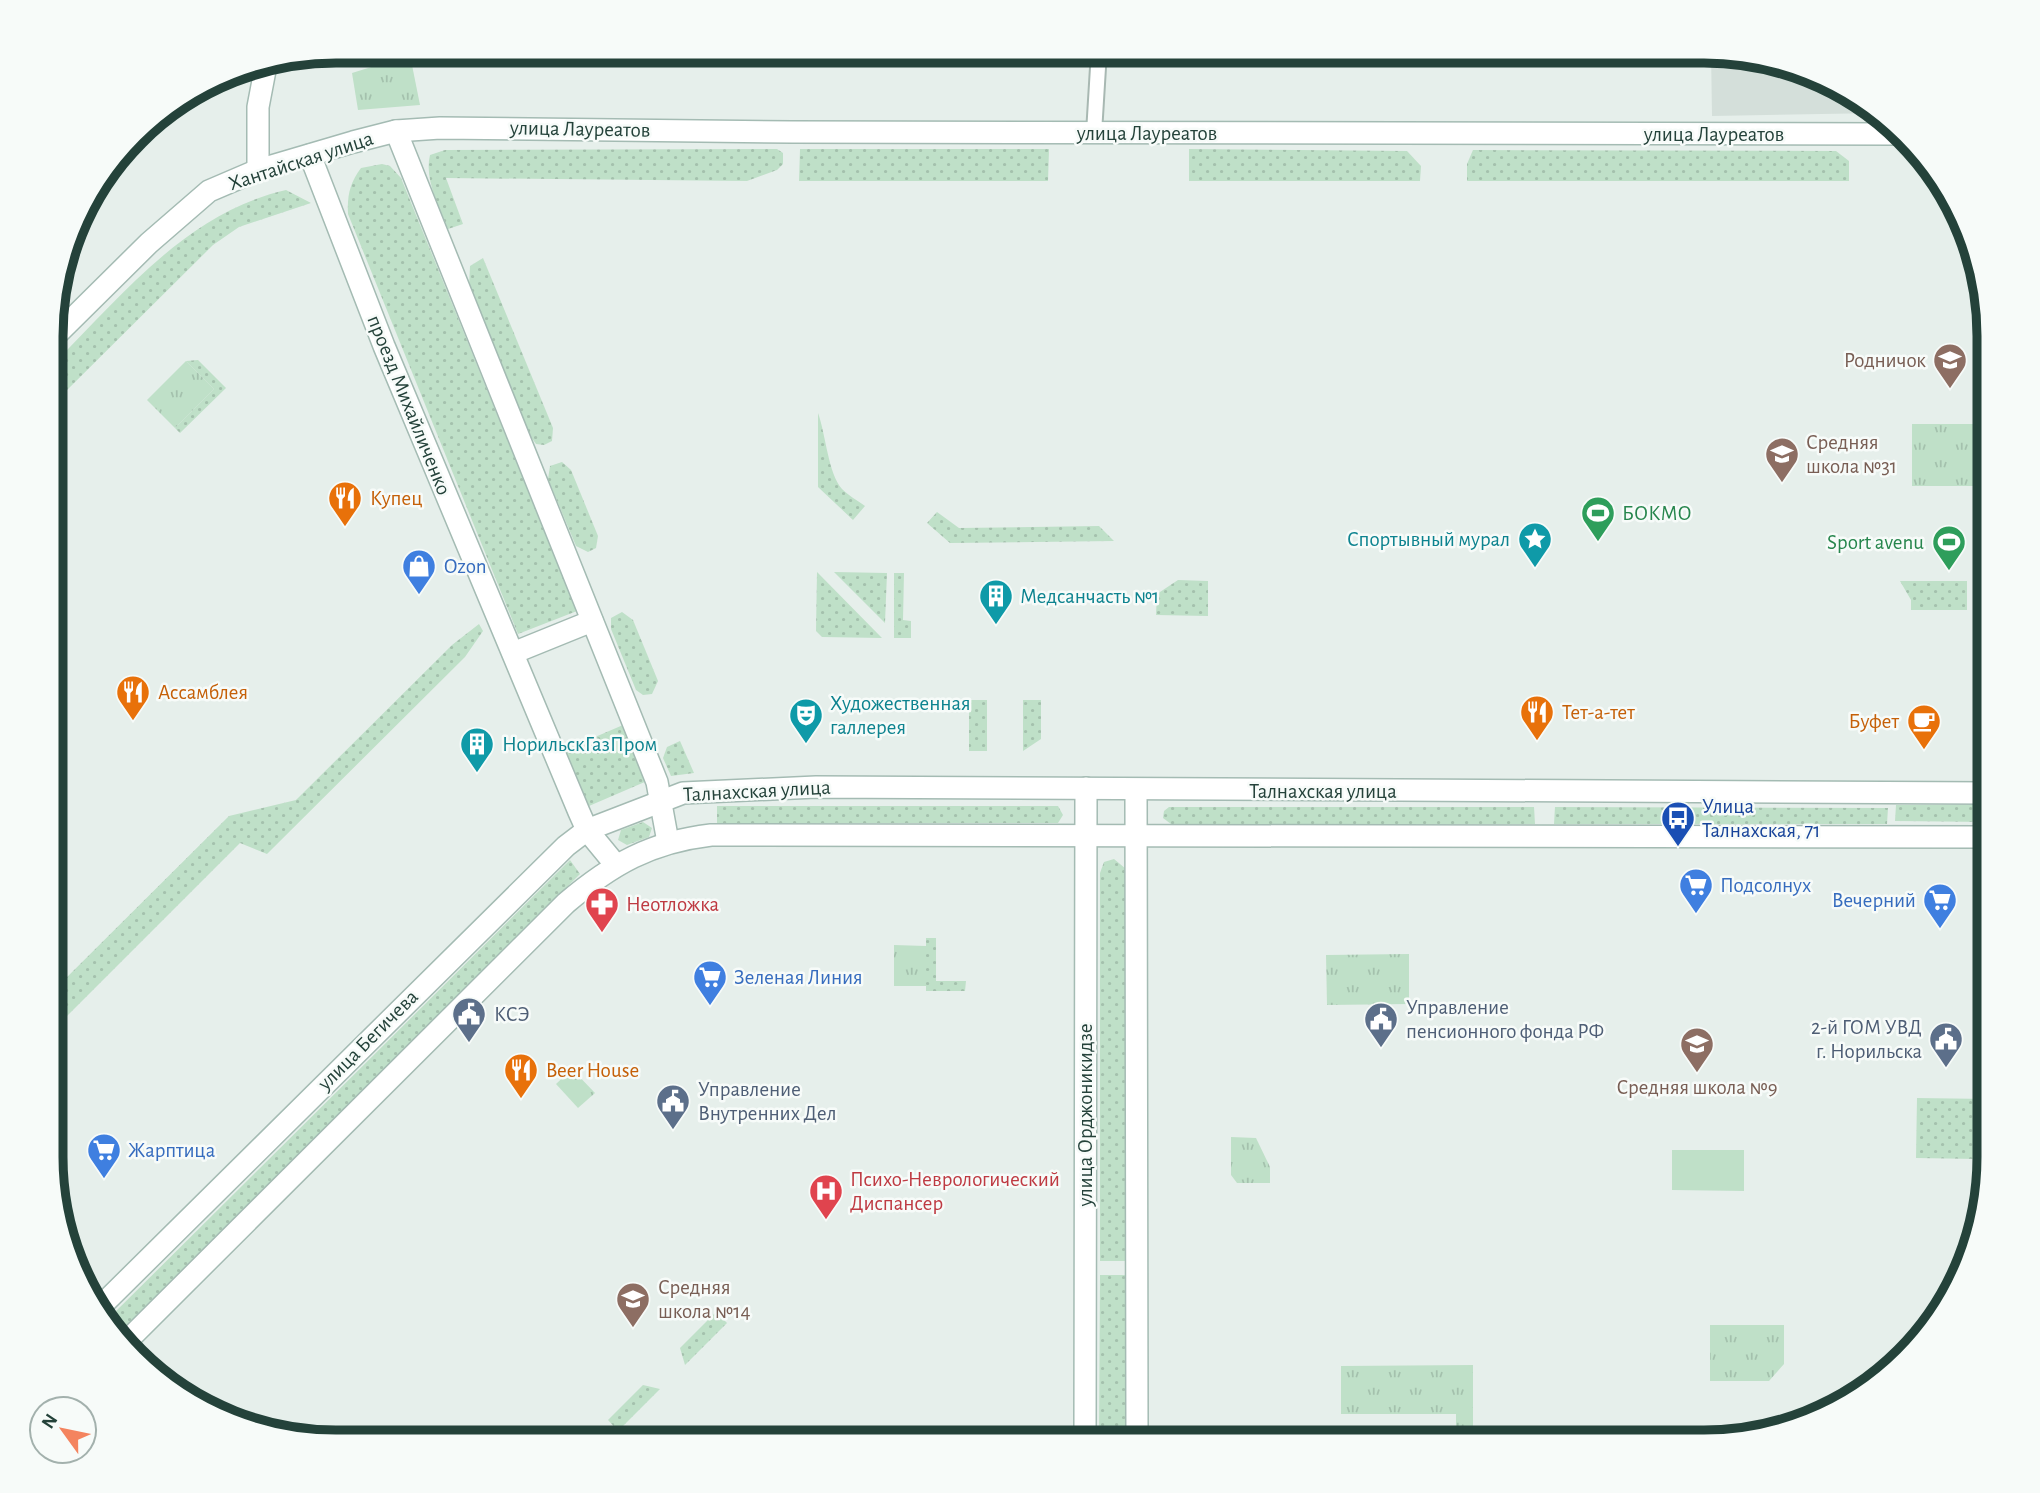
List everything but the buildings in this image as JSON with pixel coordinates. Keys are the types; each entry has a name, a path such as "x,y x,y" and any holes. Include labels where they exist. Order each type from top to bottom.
{"street":[{"path":"1094,133 1098,63"},
{"path":"258,170 258,107 264,73"},
{"name":"улица Лауреатов","path":"397,131 440,128 1094,133 1887,134"},
{"path":"397,131 657,782 668,842"},
{"name":"Хантайская улица","path":"63,328 149,243 209,191 258,170 397,131"},
{"name":"проезд Михайличенко","path":"310,155 384,346 587,830 615,864"},
{"path":"513,653 592,621"},
{"name":"Талнахская улица","path":"659,799 682,793 816,787 1977,793"},
{"name":"улица Орджоникидзе","path":"1085,1430 1086,788"},
{"path":"1136,790 1137,1430"},
{"name":"улица Бегичева","path":"105,1302 536,873 587,830 659,799"},
{"name":"Талнахская улица","path":"668,842 711,835 1977,837"},
{"name":"улица Бегичева","path":"131,1337 566,903 615,864 668,842"}],"shaded area":[{"path":"1711,63 1739,65 1774,72 1825,91 1861,113 1712,116"}],"green space":[{"path":"384,63 412,63 420,105 358,110 352,73"},
{"path":"777,149 783,153 783,164 777,170 747,181 446,178 463,224 448,229 433,192 429,173 430,155 445,150"},
{"path":"800,149 1049,149 1048,181 799,181"},
{"path":"1189,149 1407,151 1421,166 1420,181 1189,181"},
{"path":"1473,150 1836,151 1849,161 1849,181 1467,181 1467,164"},
{"path":"382,164 390,166 401,178 577,611 518,634 348,214 350,190 361,168"},
{"path":"286,190 311,203 239,227 213,245 63,394 63,354 158,260 217,217 250,201"},
{"path":"483,258 553,428 552,441 544,445 536,444 531,437 469,287 470,266"},
{"path":"198,360 226,388 180,433 175,428 214,389 186,361"},
{"path":"186,361 214,389 175,428 147,400"},
{"path":"818,413 837,482 844,491 865,506 853,520 818,487"},
{"path":"1912,424 1977,424 1977,486 1912,486"},
{"path":"562,462 571,470 598,536 596,548 588,552 576,546 548,479 550,466"},
{"path":"937,512 959,528 1099,526 1114,541 950,543 927,523"},
{"path":"817,572 882,638 822,637 816,631"},
{"path":"834,572 887,573 885,623"},
{"path":"894,573 904,573 903,620 911,621 911,638 894,638"},
{"path":"1178,580 1208,581 1208,616 1156,615 1157,594"},
{"path":"1900,581 1967,581 1967,610 1911,610 1911,600"},
{"path":"622,612 633,620 658,681 652,694 643,695 636,690 611,629 611,618"},
{"path":"479,624 483,631 465,657 267,854 240,843 63,1020 63,981 229,816 296,800 452,645"},
{"path":"969,700 987,700 987,751 969,751"},
{"path":"1023,700 1041,700 1041,739 1023,751"},
{"path":"623,725 647,781 589,806 565,750"},
{"path":"680,741 694,773 671,776 663,758 667,747"},
{"path":"1896,805 1977,805 1977,822 1895,821"},
{"path":"717,806 1058,806 1063,815 1058,823 717,823"},
{"path":"1169,807 1534,807 1535,824 1171,824 1163,818 1164,811"},
{"path":"1555,807 1888,808 1887,824 1554,824"},
{"path":"643,822 652,828 649,837 627,845 618,840 621,830"},
{"path":"1114,859 1126,869 1125,1261 1100,1261 1100,873 1104,862"},
{"path":"570,860 580,874 124,1328 113,1314"},
{"path":"926,938 936,938 936,981 966,981 965,991 926,991"},
{"path":"894,945 926,946 926,986 894,986"},
{"path":"1409,954 1409,1004 1327,1005 1326,955"},
{"path":"572,1069 595,1093 578,1108 556,1084"},
{"path":"1917,1098 1977,1099 1977,1159 1916,1158"},
{"path":"1231,1137 1256,1138 1270,1167 1270,1183 1237,1183 1231,1175"},
{"path":"1672,1150 1744,1150 1744,1191 1672,1190"},
{"path":"1100,1275 1125,1275 1125,1430 1099,1430"},
{"path":"716,1312 727,1323 685,1365 680,1348"},
{"path":"1710,1325 1784,1325 1784,1364 1769,1381 1710,1381"},
{"path":"1473,1365 1473,1430 1456,1430 1456,1414 1341,1414 1341,1366"},
{"path":"643,1385 660,1389 619,1430 608,1420"}],"place":[{"name":"Родничок","path":"1950,390"},
{"name":"Средняя школа №31","path":"1782,484"},
{"name":"Купец","path":"345,528"},
{"name":"БОКМО","path":"1598,543"},
{"name":"Спортывный мурал","path":"1535,569"},
{"name":"Sport avenu","path":"1949,572"},
{"name":"Ozon","path":"419,596"},
{"name":"Медсанчасть №1","path":"996,626"},
{"name":"Ассамблея","path":"133,722"},
{"name":"Тет-а-тет","path":"1537,742"},
{"name":"Художественная галлерея","path":"806,745"},
{"name":"Буфет","path":"1924,751"},
{"name":"НорильскГазПром","path":"477,774"},
{"name":"Улица Талнахская, 71","path":"1678,848"},
{"name":"Подсолнух","path":"1696,915"},
{"name":"Вечерний","path":"1940,930"},
{"name":"Неотложка","path":"602,934"},
{"name":"Зеленая Линия","path":"710,1007"},
{"name":"КСЭ","path":"469,1044"},
{"name":"Управление пенсионного фонда РФ","path":"1381,1049"},
{"name":"2-й ГОМ УВД г. Норильска","path":"1946,1069"},
{"name":"Средняя школа №9","path":"1697,1074"},
{"name":"Beer House","path":"521,1100"},
{"name":"Управление Внутренних Дел","path":"673,1131"},
{"name":"Жарптица","path":"104,1180"},
{"name":"Психо-Неврологический Диспансер","path":"826,1221"},
{"name":"Средняя школа №14","path":"633,1329"}]}
